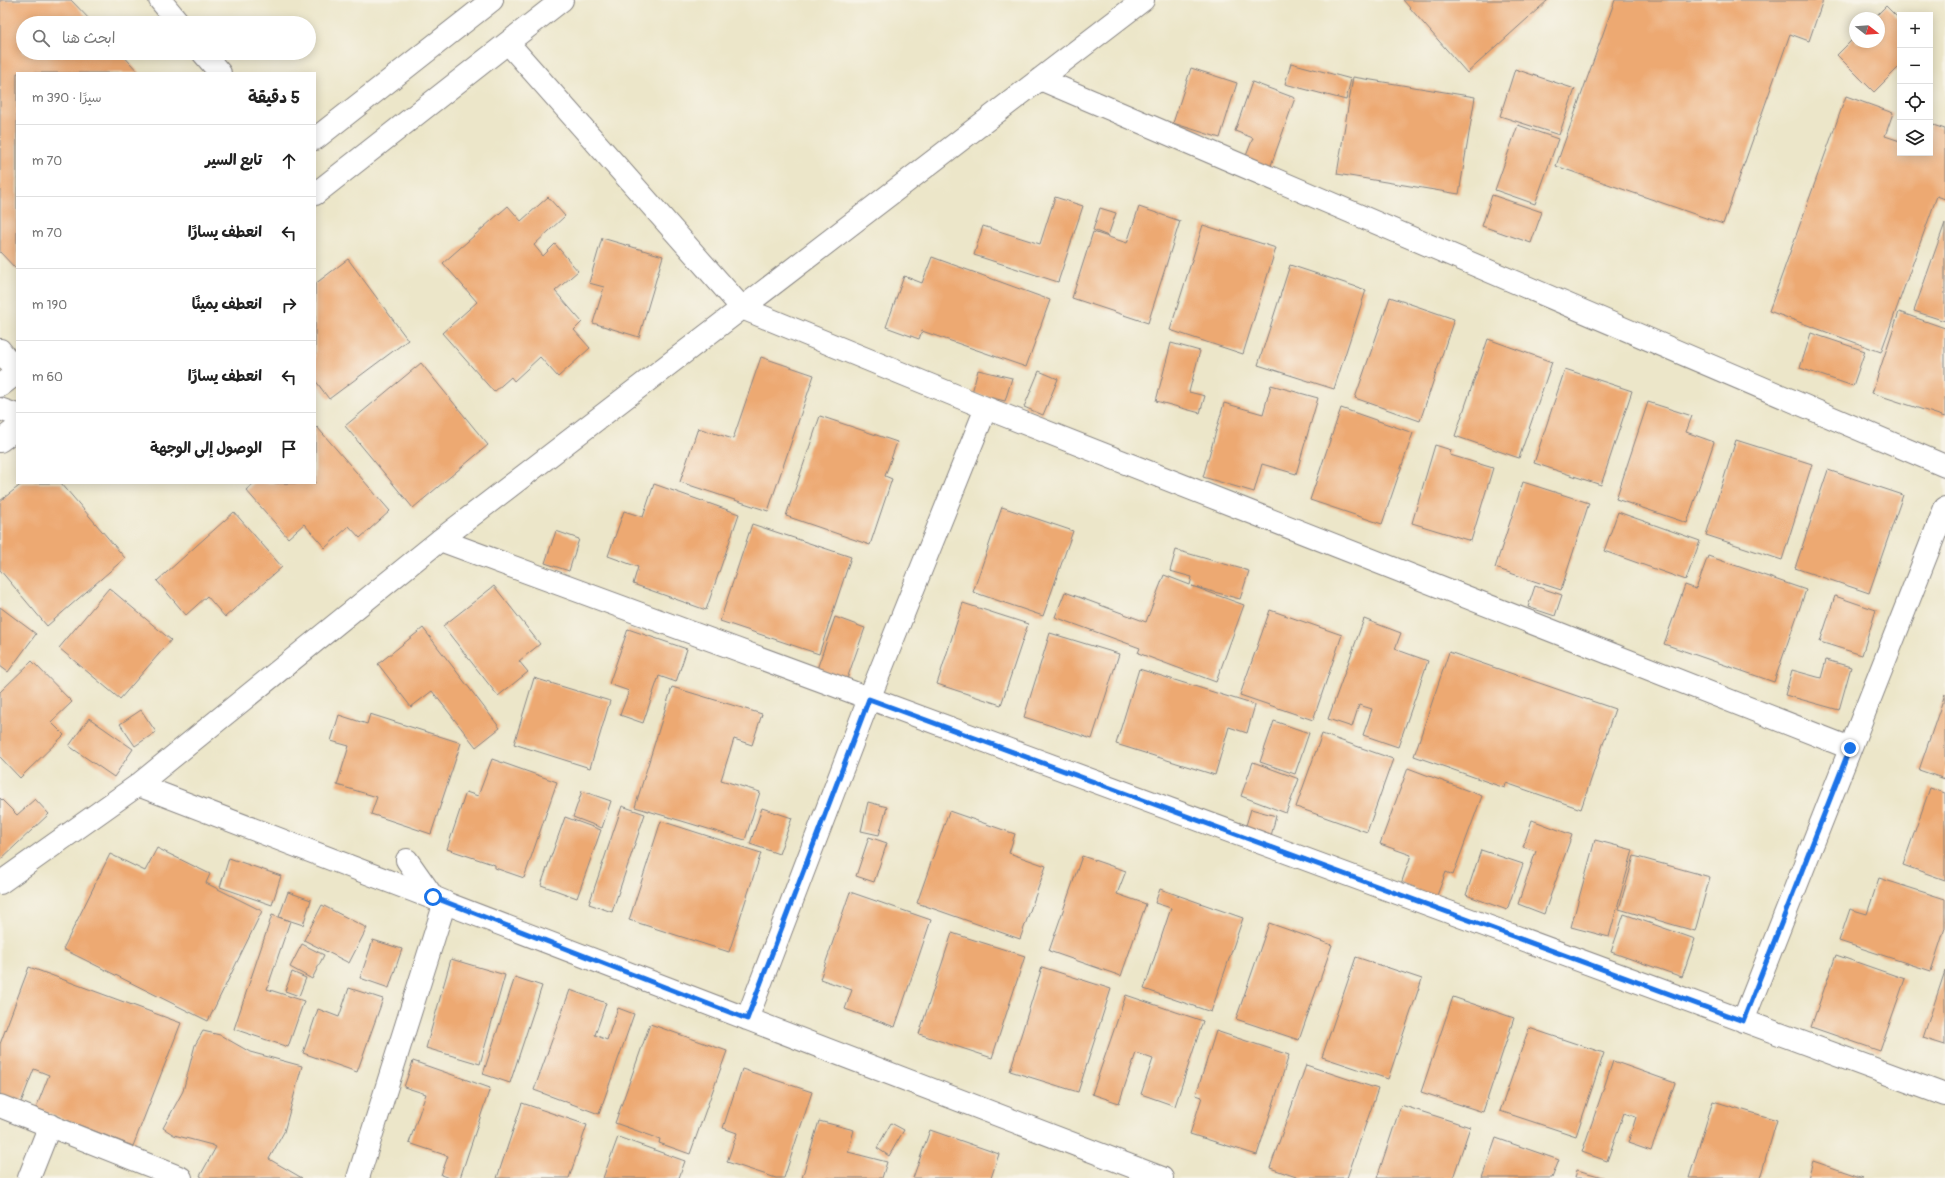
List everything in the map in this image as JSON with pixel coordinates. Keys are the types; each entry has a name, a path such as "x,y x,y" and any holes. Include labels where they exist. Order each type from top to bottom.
{"street":[{"path":"160,0 173,16"},
{"path":"316,138 492,0"},
{"path":"316,193 562,0"},
{"path":"0,884 138,785 440,540 1143,0"},
{"path":"508,43 742,308 986,408 1850,748"},
{"path":"209,60 219,72"},
{"path":"1040,79 1945,466"},
{"path":"0,350 16,371"},
{"path":"0,386 16,373"},
{"path":"747,1019 869,699 986,408"},
{"path":"0,409 16,415"},
{"path":"0,441 16,429"},
{"path":"1743,1021 1945,508"},
{"path":"440,540 1945,1095"},
{"path":"138,785 446,902"},
{"path":"407,860 433,897 1162,1178"},
{"path":"358,1178 446,902"},
{"path":"0,1106 181,1178"},
{"path":"30,1178 50,1125"}],"building":[{"path":"0,0 71,0 86,16 16,16 16,60 127,60 138,72 16,72 16,269 0,252"},
{"path":"1403,0 1548,0 1467,73"},
{"path":"1615,0 1823,0 1809,41 1790,34 1723,224 1556,166"},
{"path":"1886,6 1897,17 1897,69 1874,92 1837,55 1849,43 1849,48 1885,48 1885,12 1880,12"},
{"path":"1291,63 1351,79 1346,100 1285,84"},
{"path":"1191,68 1237,83 1220,138 1173,123"},
{"path":"1515,69 1575,89 1559,135 1500,116"},
{"path":"1353,77 1475,97 1459,194 1337,174"},
{"path":"1252,82 1295,98 1269,171 1244,161 1253,138 1235,131"},
{"path":"1846,96 1893,113 1885,136 1897,140 1897,156 1933,156 1933,125 1945,129 1945,199 1937,196 1881,352 1769,311"},
{"path":"1518,125 1558,139 1535,204 1495,190"},
{"path":"1492,195 1542,212 1531,243 1482,226"},
{"path":"548,197 565,216 534,245 543,256 555,244 578,271 555,291 582,322 574,330 590,348 558,377 540,357 514,381 511,377 494,392 442,333 477,302 443,263 508,206 521,221"},
{"path":"1055,197 1083,206 1058,282 974,255 983,226 1040,244"},
{"path":"1139,207 1180,221 1148,323 1072,298 1093,232 1127,243"},
{"path":"1100,208 1116,213 1108,236 1093,230"},
{"path":"1945,223 1945,321 1914,311"},
{"path":"1203,225 1276,248 1243,354 1170,330"},
{"path":"602,238 663,256 639,337 593,323 604,287 589,283"},
{"path":"932,257 1050,300 1026,367 922,331 919,339 886,327 904,276 922,283"},
{"path":"348,259 408,340 329,399 316,381 316,283"},
{"path":"1290,265 1366,290 1334,389 1258,365"},
{"path":"1390,297 1454,319 1420,421 1355,398"},
{"path":"1899,312 1945,328 1945,417 1872,393"},
{"path":"1811,333 1865,351 1853,386 1800,368"},
{"path":"1488,339 1552,362 1519,458 1455,436"},
{"path":"1171,343 1200,351 1189,392 1205,396 1200,413 1156,401"},
{"path":"761,357 814,375 768,511 680,482 698,428 733,439"},
{"path":"421,363 488,445 413,508 345,426"},
{"path":"1565,369 1632,391 1601,485 1534,463"},
{"path":"978,370 1012,378 1005,401 972,393"},
{"path":"1039,371 1058,379 1043,415 1024,407"},
{"path":"1271,385 1318,398 1296,474 1262,464 1254,492 1203,477 1224,403 1263,414"},
{"path":"1648,402 1692,416 1686,432 1714,442 1687,523 1616,499"},
{"path":"1341,408 1413,433 1382,524 1310,500"},
{"path":"820,416 897,442 885,476 892,479 870,545 786,516"},
{"path":"317,427 390,511 360,538 349,526 325,548 304,524 288,538 246,490 253,484 316,484"},
{"path":"1736,440 1812,464 1782,560 1706,535"},
{"path":"1435,445 1451,450 1450,455 1493,468 1471,541 1412,523"},
{"path":"1828,470 1903,495 1869,593 1795,568"},
{"path":"1523,482 1589,503 1561,590 1495,568"},
{"path":"22,484 62,484 125,558 47,626 0,570 0,501"},
{"path":"654,484 739,514 706,610 633,584 638,567 608,556 624,511 643,517"},
{"path":"1002,507 1073,531 1043,616 973,592"},
{"path":"234,512 282,567 225,617 207,596 186,615 157,581"},
{"path":"1618,512 1700,541 1686,580 1604,551"},
{"path":"752,524 851,557 819,654 720,621"},
{"path":"556,531 579,539 569,571 545,563"},
{"path":"1176,550 1249,571 1240,599 1192,586 1244,605 1216,682 1138,653 1140,648 1055,617 1065,592 1146,622 1164,575 1190,585 1192,577 1170,571"},
{"path":"1708,556 1806,590 1774,682 1664,644 1685,585 1696,589"},
{"path":"494,586 540,644 519,661 528,672 498,696 443,626"},
{"path":"1535,586 1562,595 1555,616 1528,607"},
{"path":"109,588 171,640 120,699 59,648"},
{"path":"1835,596 1876,610 1862,655 1820,642"},
{"path":"963,603 1028,624 1001,705 937,684"},
{"path":"0,607 36,634 8,672 0,666"},
{"path":"1270,610 1342,635 1313,720 1240,695"},
{"path":"835,617 865,628 847,679 817,669"},
{"path":"1364,619 1401,633 1395,649 1428,661 1398,747 1363,735 1372,709 1359,705 1352,727 1328,719"},
{"path":"423,628 500,728 476,747 432,691 411,707 378,664"},
{"path":"628,629 687,649 676,682 659,676 643,723 620,715 629,691 609,684"},
{"path":"1050,633 1119,654 1092,739 1024,717"},
{"path":"1449,652 1615,709 1581,809 1506,783 1505,788 1414,756"},
{"path":"1826,660 1851,667 1839,710 1785,695 1792,670 1821,678"},
{"path":"32,661 72,702 51,722 64,735 20,778 0,757 0,692"},
{"path":"1139,669 1255,705 1247,733 1229,727 1215,775 1116,744"},
{"path":"534,678 610,701 590,768 514,744"},
{"path":"672,687 762,714 752,745 734,739 721,780 760,792 745,840 635,807"},
{"path":"1945,694 1945,779 1919,770"},
{"path":"141,710 156,732 135,746 120,724"},
{"path":"370,714 461,743 431,834 371,814 377,797 337,785 349,746 331,741 339,715 367,724"},
{"path":"89,718 133,749 114,777 69,746"},
{"path":"1274,721 1309,733 1295,774 1260,762"},
{"path":"1322,734 1393,759 1367,832 1296,807"},
{"path":"492,759 557,782 524,878 495,868 495,865 447,849 466,792 478,796"},
{"path":"1253,762 1299,779 1286,813 1241,796"},
{"path":"1408,768 1482,796 1453,875 1446,872 1436,898 1401,884 1411,855 1380,844"},
{"path":"1930,788 1945,793 1945,880 1903,865"},
{"path":"582,791 611,801 602,828 573,817"},
{"path":"0,798 17,815 35,799 49,814 0,860"},
{"path":"868,802 887,807 879,835 861,831"},
{"path":"622,806 645,814 612,912 589,904"},
{"path":"762,808 792,818 779,854 750,844"},
{"path":"1251,809 1276,816 1270,840 1244,832"},
{"path":"949,811 1015,834 1009,853 1046,866 1020,939 917,903"},
{"path":"565,817 601,830 577,898 541,885"},
{"path":"1532,820 1572,835 1544,914 1518,904 1536,851 1523,847"},
{"path":"661,821 761,853 729,952 629,920"},
{"path":"869,837 887,843 874,882 856,876"},
{"path":"1595,840 1633,850 1609,937 1571,927"},
{"path":"157,848 210,874 206,883 262,911 208,1021 63,949 110,854 145,871"},
{"path":"1481,850 1523,864 1507,910 1466,895"},
{"path":"1082,856 1126,871 1117,894 1146,904 1121,976 1049,951"},
{"path":"1634,856 1710,877 1695,931 1619,909"},
{"path":"229,858 281,876 272,905 220,887"},
{"path":"1879,878 1945,899 1945,928 1931,971 1839,941 1850,909 1867,914"},
{"path":"1160,889 1243,918 1211,1012 1144,989 1171,908 1155,903"},
{"path":"288,892 311,900 303,925 279,917"},
{"path":"850,892 931,920 895,1027 845,1009 852,990 820,979"},
{"path":"322,905 367,928 349,963 304,940"},
{"path":"1624,914 1695,939 1682,977 1611,952"},
{"path":"272,915 290,921 267,989 304,1001 288,1047 234,1029"},
{"path":"1269,923 1332,945 1299,1040 1236,1019"},
{"path":"952,933 1025,956 992,1058 919,1034"},
{"path":"373,940 402,949 389,988 360,978"},
{"path":"302,944 324,955 312,979 290,967"},
{"path":"1836,955 1905,979 1880,1051 1811,1027"},
{"path":"1356,957 1422,979 1388,1079 1322,1057"},
{"path":"451,959 505,975 480,1064 426,1048"},
{"path":"29,967 181,1023 133,1146 36,1108 49,1075 34,1069 20,1105 0,1097 0,1044"},
{"path":"1042,967 1111,989 1078,1092 1010,1071"},
{"path":"1945,971 1945,1045 1923,1038"},
{"path":"292,972 306,978 299,996 285,991"},
{"path":"515,977 542,986 510,1083 483,1074"},
{"path":"349,988 383,999 357,1072 303,1053 318,1009 339,1017"},
{"path":"570,990 606,1003 595,1035 607,1040 618,1008 634,1014 599,1114 534,1090"},
{"path":"1126,995 1203,1021 1175,1106 1141,1094 1153,1059 1136,1053 1119,1103 1092,1094"},
{"path":"1453,997 1514,1018 1483,1112 1421,1092"},
{"path":"650,1024 727,1051 690,1154 659,1143 660,1139 615,1123"},
{"path":"1529,1028 1604,1053 1576,1136 1500,1111"},
{"path":"203,1031 220,1035 250,1052 302,1066 284,1132 269,1159 302,1178 204,1178 200,1176 216,1147 174,1135 163,1128 183,1091 195,1045"},
{"path":"1216,1031 1289,1055 1257,1155 1190,1134 1202,1097 1196,1095"},
{"path":"413,1061 490,1088 460,1178 449,1178 441,1175 448,1156 409,1143 426,1094 404,1087"},
{"path":"1613,1061 1675,1083 1651,1151 1628,1143 1636,1117 1624,1113 1607,1161 1582,1152"},
{"path":"1306,1065 1378,1089 1347,1178 1299,1178 1270,1168"},
{"path":"742,1069 812,1092 784,1178 776,1178 727,1162 737,1133 723,1128"},
{"path":"1713,1101 1777,1120 1760,1178 1689,1178"},
{"path":"522,1103 587,1125 569,1178 497,1178"},
{"path":"1401,1105 1470,1127 1453,1178 1377,1178"},
{"path":"819,1121 854,1130 848,1152 887,1162 882,1178 802,1178"},
{"path":"891,1123 904,1130 889,1156 877,1148"},
{"path":"930,1130 999,1154 991,1178 913,1178"},
{"path":"618,1137 685,1161 679,1178 603,1178"},
{"path":"1496,1138 1559,1160 1552,1178 1482,1178"},
{"path":"1813,1161 1863,1178 1808,1178"},
{"path":"1577,1170 1606,1178 1575,1178"}],"route":[{"path":"433,897 747,1019 869,699 1743,1021 1850,748"}]}
